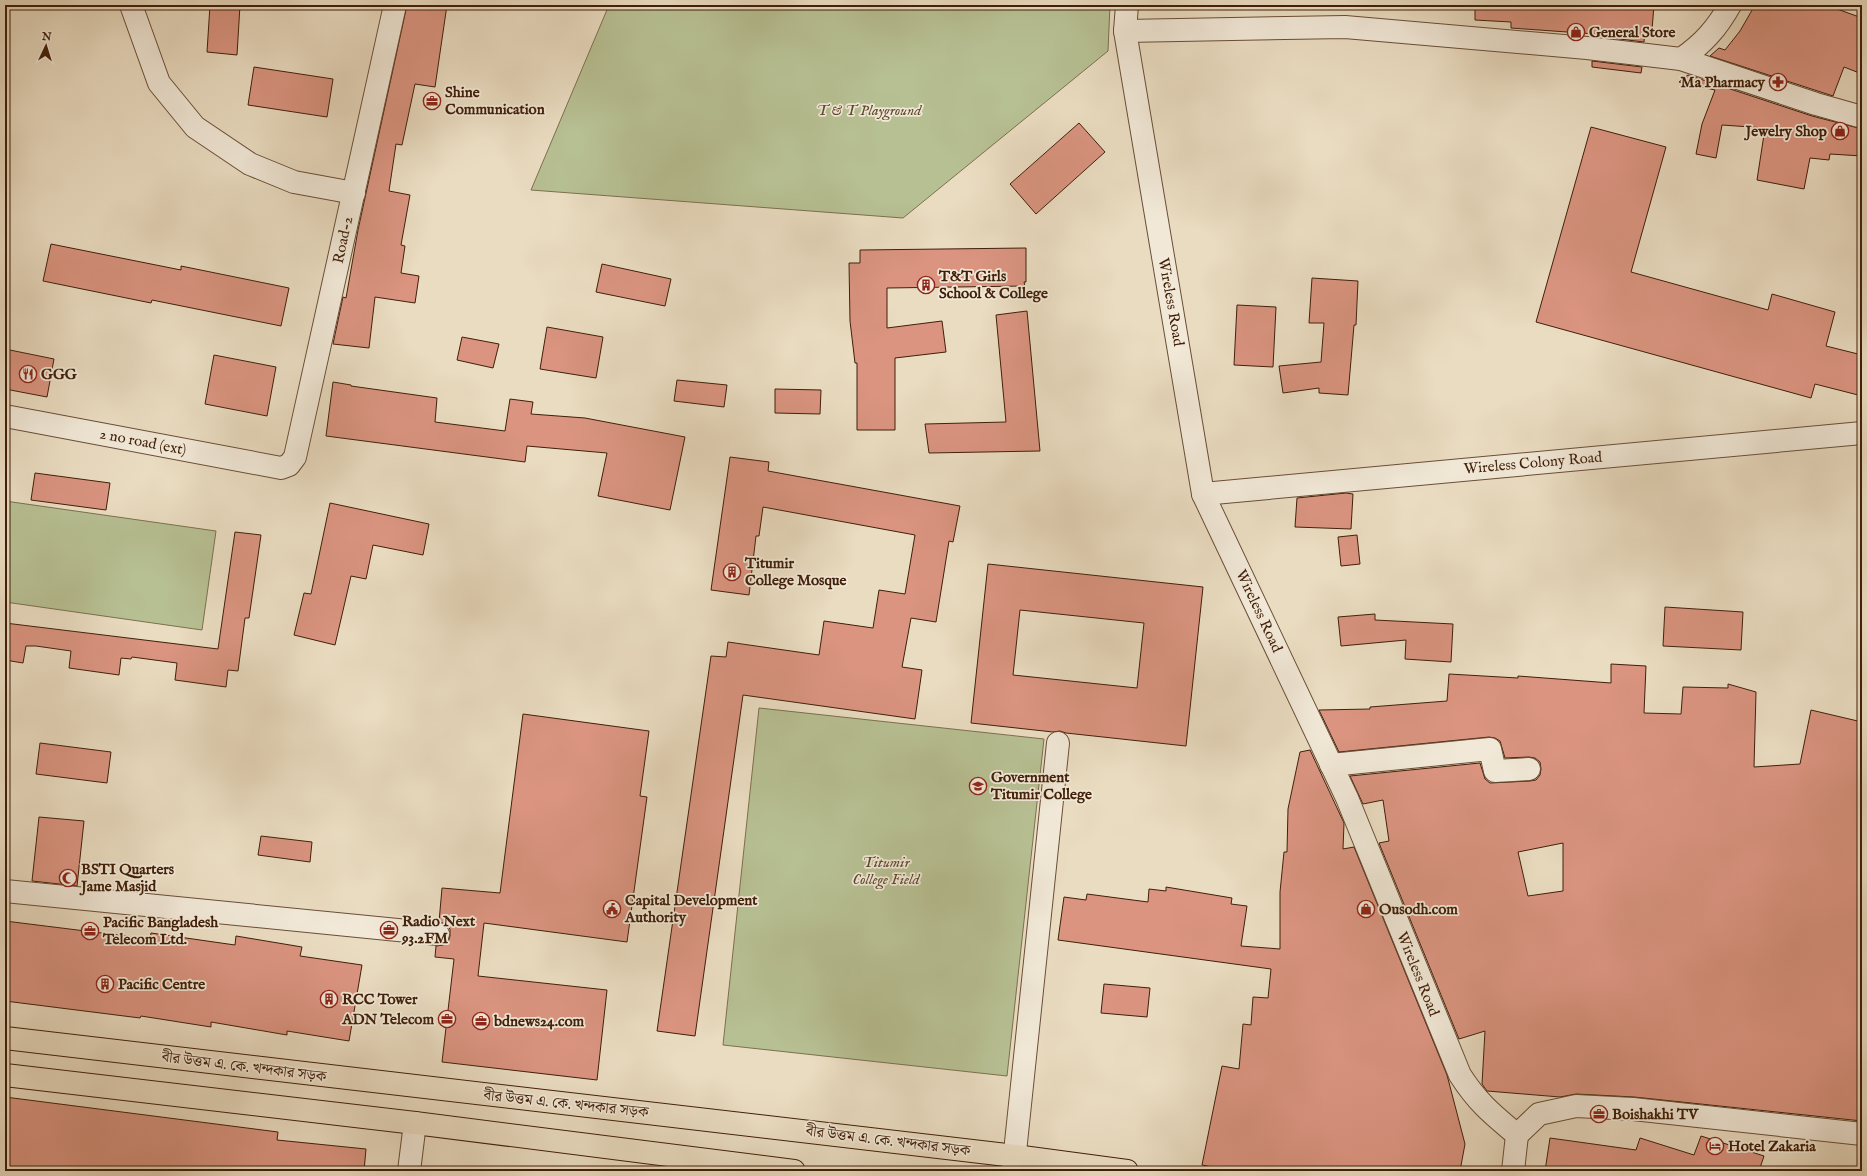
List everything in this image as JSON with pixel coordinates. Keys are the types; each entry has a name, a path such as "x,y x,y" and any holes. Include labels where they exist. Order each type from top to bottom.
{"main road":[{"name":"বীর উত্তম এ. কে. খন্দকার সড়ক","path":"5,1038 1014,1163 1127,1171"},
{"path":"5,1075 415,1123 794,1171"}],"street":[{"path":"131,5 159,83 195,127 250,164 294,182 354,193"},
{"name":"Road-2","path":"281,468 289,465 295,456 395,5"},
{"name":"Wireless Road","path":"1127,5 1125,31 1203,494 1347,798 1460,1075 1475,1098 1517,1135"},
{"path":"1681,59 1699,47 1722,18 1730,5"},
{"path":"1125,31 1345,27 1587,48 1681,59 1816,104 1862,117"},
{"name":"2 no road (ext)","path":"5,416 281,468"},
{"name":"Wireless Colony Road","path":"1203,494 1862,433"},
{"path":"1014,1163 1058,743"},
{"path":"1331,765 1490,749 1495,771 1528,769"},
{"path":"5,891 438,934"},
{"path":"1512,1171 1517,1135 1539,1114 1576,1106 1633,1109 1862,1134"},
{"path":"409,1171 415,1123"}],"green space":[{"name":"T & T Playground","path":"609,5 1110,5 1108,51 903,218 531,190"},
{"path":"5,501 216,531 202,630 5,602"},
{"name":"Titumir College Field","path":"759,708 1044,739 1007,1076 723,1045"}],"building":[{"path":"210,5 240,5 237,55 207,52"},
{"path":"407,5 447,5 435,87 415,84 402,145 396,144 389,191 410,195 401,245 405,246 401,273 419,276 415,303 375,297 369,348 333,344 343,297 346,298 358,230"},
{"path":"1475,5 1654,5 1652,30 1645,30 1644,42 1595,36 1595,34 1511,28 1511,22 1475,20"},
{"path":"1755,5 1826,5 1862,18 1862,74 1844,67 1833,96 1710,56 1719,48 1725,50 1740,31"},
{"path":"1592,61 1642,67 1641,73 1592,67"},
{"path":"254,67 333,79 327,117 248,105"},
{"path":"1688,75 1812,116 1862,129 1862,156 1830,154 1829,160 1810,158 1804,189 1757,180 1765,128 1722,125 1716,158 1696,154 1702,124 1715,90 1679,82"},
{"path":"1079,123 1105,152 1036,214 1010,184"},
{"path":"1591,127 1666,147 1631,272 1768,310 1772,294 1835,312 1826,346 1862,355 1862,396 1815,384 1811,398 1536,322"},
{"path":"51,244 181,270 181,266 289,288 281,326 152,300 151,303 43,281"},
{"path":"1026,248 1025,286 887,288 887,328 942,321 946,352 895,358 895,430 857,430 857,363 855,363 850,321 849,263 860,263 860,250"},
{"path":"602,264 671,279 665,306 596,292"},
{"path":"1312,278 1358,281 1356,325 1354,325 1348,395 1319,393 1319,388 1283,393 1279,366 1321,362 1324,323 1309,323"},
{"path":"1237,305 1276,307 1273,367 1234,365"},
{"name":"T&T Girls School & College","path":"1027,311 1040,451 929,453 925,424 1006,422 996,315"},
{"path":"547,327 603,337 596,378 540,369"},
{"path":"462,337 499,344 493,368 457,360"},
{"name":"GGG","path":"5,349 54,359 47,397 5,389"},
{"path":"214,355 276,367 267,416 205,404"},
{"path":"677,380 727,385 724,407 674,401"},
{"path":"333,382 351,386 437,398 435,422 505,431 510,399 533,402 531,414 585,418 685,437 670,510 598,496 607,453 527,446 525,462 326,436"},
{"path":"775,389 821,390 820,414 775,413"},
{"path":"730,457 769,462 768,471 960,506 953,542 949,541 936,622 911,618 902,667 922,670 915,719 743,695 695,1036 657,1031 711,656 726,657 728,642 819,655 824,621 873,628 879,590 905,594 915,535 763,507 759,536 756,536 749,595 711,590"},
{"path":"35,473 110,483 106,510 31,500"},
{"path":"1346,493 1353,494 1351,529 1295,527 1297,498"},
{"path":"330,503 429,524 423,555 373,545 366,579 351,576 335,645 294,635 304,593 311,594"},
{"path":"235,532 261,535 249,618 245,618 238,671 228,670 226,687 175,680 177,663 132,657 131,659 121,658 119,675 69,668 71,651 36,646 26,646 23,663 5,660 5,623 218,649"},
{"path":"1357,535 1360,564 1341,566 1338,537"},
{"path":"988,564 1203,587 1186,746 1066,733 1060,731 1053,732 971,723","holes":["1020,610 1144,623 1137,688 1013,675"]},
{"path":"1665,607 1743,612 1741,650 1663,646"},
{"path":"1375,614 1375,620 1453,624 1451,662 1405,659 1406,640 1341,646 1338,617"},
{"path":"1611,664 1646,666 1644,713 1681,714 1683,687 1728,688 1728,684 1756,692 1754,767 1800,764 1811,710 1862,722 1862,1121 1634,1097 1576,1094 1560,1097 1487,1091 1482,1084 1485,1031 1459,1039 1379,843 1389,841 1383,800 1363,804 1350,776 1480,763 1485,779 1490,783 1530,781 1536,780 1540,775 1540,762 1535,758 1529,757 1505,758 1500,741 1489,737 1339,752 1319,710 1370,709 1370,707 1447,701 1449,674 1518,678 1518,676 1611,683","holes":["1563,843 1563,891 1528,896 1518,852"]},
{"path":"523,714 649,731 640,796 647,797 627,942 484,923 478,976 607,990 597,1080 442,1062 454,959 435,957 436,946 443,945 448,942 450,936 450,929 446,924 439,922 442,888 500,893"},
{"path":"40,743 111,752 107,783 36,774"},
{"path":"1310,750 1344,823 1343,849 1354,847 1447,1075 1465,1144 1460,1171 1232,1171 1202,1165 1222,1066 1239,1069 1243,1024 1251,1025 1253,997 1268,998 1271,969 1058,940 1064,897 1086,900 1087,894 1148,902 1149,889 1166,891 1166,887 1232,898 1231,904 1247,906 1241,946 1280,949 1280,892 1284,852 1287,852 1288,809 1300,752"},
{"path":"39,817 84,821 77,886 32,881"},
{"path":"261,836 312,842 310,862 258,855"},
{"path":"5,921 150,939 151,933 235,945 236,936 302,947 300,956 362,965 349,1041 287,1031 287,1035 211,1022 211,1027 141,1016 140,1018 5,1001"},
{"path":"1104,984 1150,988 1147,1017 1101,1013"},
{"path":"5,1097 278,1132 277,1140 366,1149 364,1171 5,1171"},
{"path":"1701,1136 1764,1156 1759,1171 1545,1171 1550,1138 1636,1150 1640,1138 1694,1155"}],"place":[{"name":"General Store","path":"1576,32"},
{"name":"Ma Pharmacy","path":"1778,82"},
{"name":"Shine Communication","path":"432,101"},
{"name":"Jewelry Shop","path":"1840,131"},
{"name":"T&T Girls School & College","path":"926,285"},
{"name":"GGG","path":"28,374"},
{"name":"Titumir College Mosque","path":"732,572"},
{"name":"Government Titumir College","path":"978,786"},
{"name":"BSTI Quarters Jame Masjid","path":"68,878"},
{"name":"Capital Development Authority","path":"612,909"},
{"name":"Ousodh.com","path":"1366,909"},
{"name":"Radio Next 93.2FM","path":"389,930"},
{"name":"Pacific Bangladesh Telecom Ltd.","path":"90,931"},
{"name":"Pacific Centre","path":"105,984"},
{"name":"RCC Tower","path":"329,999"},
{"name":"ADN Telecom","path":"447,1019"},
{"name":"bdnews24.com","path":"481,1021"},
{"name":"Boishakhi TV","path":"1599,1114"},
{"name":"Hotel Zakaria","path":"1715,1146"}]}
